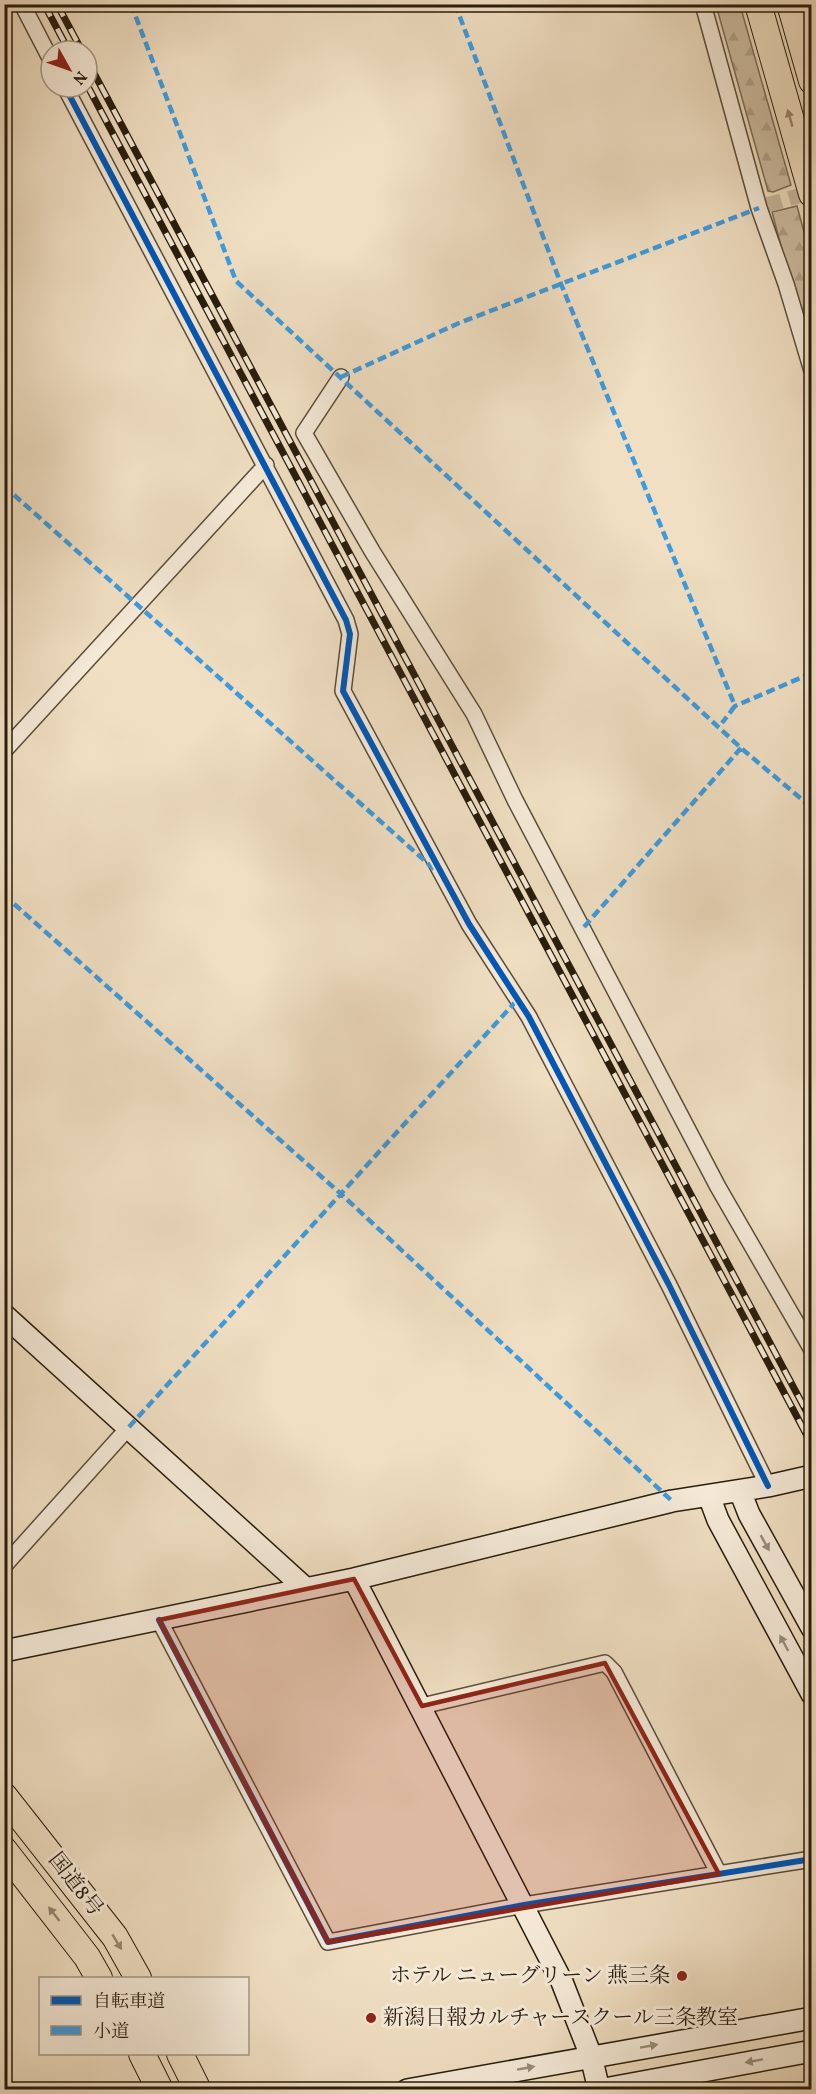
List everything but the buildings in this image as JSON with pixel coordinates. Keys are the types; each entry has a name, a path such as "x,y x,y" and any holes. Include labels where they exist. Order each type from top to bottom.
{"highway":[{"path":"758,4 812,194"},
{"path":"790,4 812,81"},
{"name":"国道8号","path":"4,1796 115,1937 137,1977"},
{"name":"国道8号","path":"4,1850 87,1958 98,1977"},
{"path":"142,2055 160,2090"},
{"path":"180,2055 198,2090"}],"street":[{"path":"21,4 40,39"},
{"path":"703,4 812,371"},
{"path":"71,99 346,620 350,634 343,691 469,924 529,1017 669,1285 768,1486"},
{"path":"341,376 304,433 372,551 474,714 515,800 718,1187 812,1350"},
{"path":"4,751 266,465"},
{"path":"4,1316 305,1588"},
{"path":"4,1566 129,1427"},
{"path":"4,1652 354,1578 672,1501 768,1486 812,1476"},
{"path":"740,1491 749,1514 812,1628"},
{"path":"709,1496 718,1520 812,1694"},
{"path":"354,1578 422,1706 562,1982 591,2056 599,2089 812,2051"},
{"path":"159,1620 328,1942 524,1905 812,1859"},
{"path":"422,1706 605,1664 614,1672 719,1874"},
{"path":"406,2090 812,2018"}],"highlighted area":[{"path":"354,1579 422,1706 605,1663 719,1874 328,1942 159,1620"}],"green space":[{"path":"716,5 740,5 791,185 773,192 768,191"},
{"path":"797,206 811,258 811,359 772,212"}],"tunnel":[{"path":"767,205 812,192"}],"railway":[{"path":"44,4 63,39"},
{"path":"57,4 76,39"},
{"path":"99,83 812,1422"},
{"path":"94,99 812,1445"}],"marked path":[{"path":"131,4 236,281 741,748 812,808"},
{"path":"455,4 561,284 735,706 722,723"},
{"path":"341,377 459,323 759,208"},
{"path":"4,486 434,869"},
{"path":"731,711 735,706 812,673"},
{"path":"584,927 741,748"},
{"path":"4,895 341,1194 672,1501"},
{"path":"129,1427 518,999"}],"cycle path":[{"path":"71,99 346,620 350,634 343,691 469,924 529,1017 669,1285 768,1486"},
{"path":"159,1620 328,1942 524,1905 812,1859"}],"place":[{"name":"ホテル ニューグリーン 燕三条","path":"682,1976"},
{"name":"新潟日報カルチャースクール三条教室","path":"371,2018"}]}
